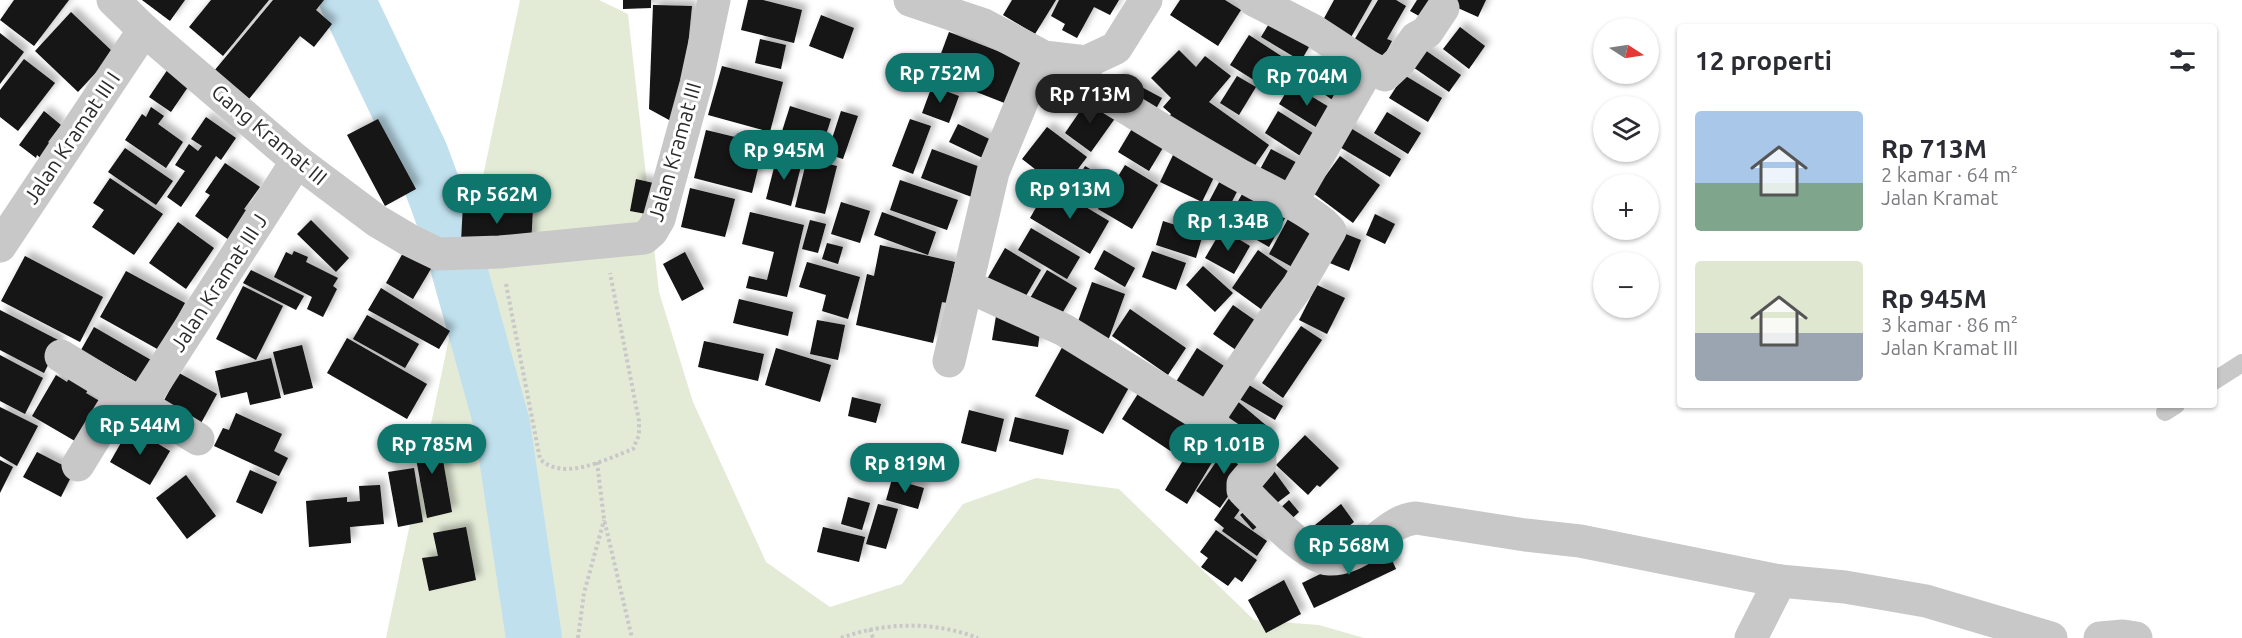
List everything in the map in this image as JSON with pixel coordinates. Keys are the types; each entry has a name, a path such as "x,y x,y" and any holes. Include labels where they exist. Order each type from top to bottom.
{"street":[{"name":"Gang Kramat III","path":"113,0 144,30 297,161 377,221 438,254"},
{"name":"Jalan Kramat III","path":"438,254 492,253 604,243 644,238 652,231 659,219 696,84 714,0"},
{"path":"910,0 984,26 1044,57 1199,152 1291,203 1328,228 1329,234 1298,286 1208,419"},
{"path":"1044,57 1086,62 1116,48 1146,0"},
{"path":"1254,0 1314,31 1383,74 1389,73 1416,38 1427,32 1443,8"},
{"name":"Jalan Kramat III I","path":"0,246 144,30"},
{"path":"949,361 993,172 1037,65 1044,57"},
{"path":"1291,203 1369,67"},
{"name":"Jalan Kramat III J","path":"78,465 132,399 297,161"},
{"path":"967,286 1064,330 1208,419 1261,461 1243,484 1243,490 1282,529 1322,558 1345,558 1402,520 1416,518 1580,541 1780,581 1845,587 1926,601 2051,638"},
{"path":"61,356 198,439"},
{"path":"1751,638 1780,581"},
{"path":"2100,638 2136,638"}],"lane":[{"path":"2217,379 2242,363"}],"path":[{"path":"492,253 540,459 548,466 557,469 572,468 633,449 639,435 639,421 604,243"},
{"path":"597,462 604,519 632,638"},
{"path":"578,638 584,593 604,519"},
{"path":"841,638 870,629 915,625 946,628 978,638"},
{"path":"870,629 873,638"}],"green space":[{"path":"520,0 599,0 628,14 659,292 693,402 766,562 830,607 902,584 963,504 1036,478 1119,489 1254,620 1319,625 1364,638 386,638"}],"building":[{"path":"14,0 69,0 34,46 0,20"},
{"path":"142,0 185,0 170,21"},
{"path":"211,0 269,0 223,56 189,27"},
{"path":"273,0 324,0 316,10 332,24 314,47 300,36 249,99 214,71"},
{"path":"623,0 651,0 651,8 623,9"},
{"path":"748,0 763,0 802,10 794,43 741,30"},
{"path":"1012,0 1056,0 1035,34 1003,15"},
{"path":"1059,0 1119,0 1110,15 1094,7 1077,38 1062,30 1065,24 1051,16"},
{"path":"1180,0 1225,0 1241,10 1218,46 1170,15"},
{"path":"1334,0 1372,0 1350,39 1322,22"},
{"path":"1378,0 1396,0 1406,6 1387,39 1392,41 1383,58 1353,42"},
{"path":"1417,0 1442,0 1430,22 1410,11"},
{"path":"1451,0 1486,0 1478,17 1449,4"},
{"path":"653,5 692,6 680,126 649,109"},
{"path":"71,12 114,53 78,92 35,51"},
{"path":"821,15 854,28 843,59 809,46"},
{"path":"1273,17 1313,40 1301,61 1261,37"},
{"path":"1460,27 1485,46 1469,69 1443,49"},
{"path":"949,32 1023,61 1007,104 933,75"},
{"path":"0,33 24,52 0,84"},
{"path":"1249,35 1295,65 1276,94 1230,65"},
{"path":"760,39 786,45 781,69 755,63"},
{"path":"1422,48 1461,75 1449,92 1410,65"},
{"path":"1179,50 1196,67 1205,56 1231,76 1209,102 1269,145 1249,174 1168,118 1171,114 1163,107 1171,98 1151,78"},
{"path":"1319,57 1354,81 1338,104 1303,79"},
{"path":"24,59 55,83 18,131 0,117 0,90"},
{"path":"722,66 783,82 770,132 708,115"},
{"path":"168,69 190,84 171,112 149,97"},
{"path":"1119,75 1162,98 1152,116 1109,92"},
{"path":"1404,75 1442,98 1428,122 1389,98"},
{"path":"1237,76 1256,87 1239,115 1220,103"},
{"path":"1291,84 1334,110 1322,131 1279,104"},
{"path":"932,86 959,96 949,123 922,113"},
{"path":"1089,98 1116,117 1091,152 1065,133"},
{"path":"790,106 831,119 819,157 778,144"},
{"path":"151,107 164,116 158,124 183,142 166,168 125,140 142,114 146,117"},
{"path":"44,111 61,125 48,142 54,147 44,161 19,145"},
{"path":"841,111 858,116 843,159 827,154"},
{"path":"1278,111 1319,137 1305,159 1265,133"},
{"path":"1387,112 1421,133 1408,154 1374,133"},
{"path":"206,117 236,138 221,160 216,156 181,207 167,197 185,171 175,165 189,144 198,151 202,146 191,139"},
{"path":"378,119 416,189 385,206 347,135"},
{"path":"910,119 931,126 913,174 892,166"},
{"path":"1136,122 1167,141 1149,171 1118,152"},
{"path":"958,124 1002,145 993,163 949,142"},
{"path":"1344,124 1401,159 1390,177 1333,143"},
{"path":"1047,127 1087,157 1062,190 1022,159"},
{"path":"706,130 764,144 752,193 694,178"},
{"path":"125,148 173,181 156,205 108,172"},
{"path":"932,149 988,170 977,199 921,178"},
{"path":"1271,149 1303,166 1288,192 1257,175"},
{"path":"1175,151 1217,171 1202,202 1160,182"},
{"path":"777,156 802,162 791,206 766,199"},
{"path":"1340,156 1380,185 1353,223 1313,193"},
{"path":"807,159 837,166 825,214 795,207"},
{"path":"225,163 260,187 244,209 249,212 229,240 195,216 210,195 205,192"},
{"path":"1125,165 1158,185 1132,229 1098,209"},
{"path":"1085,166 1110,181 1095,205 1071,190"},
{"path":"1225,171 1243,180 1222,221 1204,211"},
{"path":"110,178 163,214 134,255 92,227 104,210 93,203"},
{"path":"636,179 662,185 657,216 630,211"},
{"path":"900,180 958,200 947,230 890,210"},
{"path":"1049,185 1109,221 1090,254 1030,218"},
{"path":"1246,187 1258,194 1241,226 1228,219"},
{"path":"690,188 735,199 725,237 681,227"},
{"path":"1261,198 1288,213 1269,247 1243,232"},
{"path":"841,202 870,211 860,243 831,234"},
{"path":"463,204 533,207 531,246 461,242"},
{"path":"750,212 804,225 787,297 746,288 749,276 767,280 774,252 742,244"},
{"path":"882,212 936,232 928,255 874,235"},
{"path":"1375,214 1395,224 1385,244 1366,235"},
{"path":"1289,217 1321,235 1301,272 1269,254"},
{"path":"311,220 349,258 336,272 297,234"},
{"path":"810,220 826,224 818,253 802,249"},
{"path":"1163,221 1203,234 1196,258 1156,245"},
{"path":"178,222 214,248 186,289 149,263"},
{"path":"1031,228 1080,257 1067,279 1018,250"},
{"path":"1222,229 1250,246 1234,274 1205,258"},
{"path":"1338,231 1361,240 1349,271 1325,261"},
{"path":"827,243 843,247 838,264 822,259"},
{"path":"880,245 955,262 947,303 942,302 933,343 856,325 867,274 874,276"},
{"path":"1005,248 1041,270 1023,301 987,279"},
{"path":"1104,250 1135,268 1125,287 1094,269"},
{"path":"1258,250 1296,277 1269,315 1232,288"},
{"path":"294,251 308,257 306,262 338,278 333,286 337,289 323,317 307,309 312,297 274,277 286,252 292,255"},
{"path":"404,251 432,267 413,299 386,283"},
{"path":"1152,251 1186,263 1176,290 1142,277"},
{"path":"685,252 704,289 682,301 663,264"},
{"path":"25,256 103,297 80,342 1,301"},
{"path":"807,262 860,277 848,319 822,311 826,295 799,287"},
{"path":"1203,266 1233,293 1215,312 1186,285"},
{"path":"251,270 304,296 296,310 243,283"},
{"path":"1047,270 1077,288 1057,322 1027,303"},
{"path":"126,271 185,303 159,350 100,317"},
{"path":"1092,282 1125,294 1108,341 1075,330"},
{"path":"1317,285 1345,298 1327,334 1299,320"},
{"path":"243,286 283,306 256,360 216,339"},
{"path":"381,288 450,331 439,349 368,310"},
{"path":"739,299 793,312 788,336 733,323"},
{"path":"1233,305 1263,326 1243,355 1213,334"},
{"path":"1130,309 1186,348 1168,375 1112,336"},
{"path":"0,310 60,341 44,373 0,350"},
{"path":"367,315 419,344 405,368 353,339"},
{"path":"996,316 1041,323 1038,347 992,340"},
{"path":"817,320 845,325 838,360 810,354"},
{"path":"1301,326 1322,340 1283,398 1262,383"},
{"path":"94,327 151,360 138,383 81,350"},
{"path":"347,338 427,384 407,419 327,373"},
{"path":"704,341 764,354 758,381 698,367"},
{"path":"1064,344 1132,382 1103,434 1035,396"},
{"path":"302,345 313,388 284,395 273,352"},
{"path":"776,348 831,365 820,402 765,385"},
{"path":"1197,348 1227,368 1205,404 1174,385"},
{"path":"0,355 43,378 25,414 0,401"},
{"path":"271,358 281,398 250,405 247,392 221,398 215,371"},
{"path":"179,373 217,394 200,425 162,404"},
{"path":"56,375 67,382 70,376 90,387 86,393 103,403 80,444 32,416"},
{"path":"1244,382 1283,406 1275,420 1236,397"},
{"path":"1141,389 1197,425 1178,456 1122,419"},
{"path":"852,397 881,404 876,423 848,416"},
{"path":"1236,400 1274,432 1257,451 1220,419"},
{"path":"0,407 38,426 17,466 0,456"},
{"path":"969,410 1004,419 996,452 961,443"},
{"path":"236,413 282,434 274,451 288,458 279,476 214,446 223,428 229,430"},
{"path":"1015,417 1069,430 1063,455 1009,441"},
{"path":"130,427 170,451 150,485 110,462"},
{"path":"1201,431 1223,444 1187,504 1165,490"},
{"path":"438,432 452,512 427,518 412,437"},
{"path":"1305,435 1339,468 1320,487 1317,485 1308,495 1276,465"},
{"path":"1229,443 1253,460 1220,508 1196,491"},
{"path":"37,452 74,471 61,497 23,477"},
{"path":"0,460 13,467 0,493"},
{"path":"414,468 423,522 398,527 388,472"},
{"path":"250,470 277,482 262,514 236,502"},
{"path":"1274,471 1290,493 1269,509 1253,487"},
{"path":"186,475 216,516 187,539 156,498"},
{"path":"892,479 924,488 918,509 886,500"},
{"path":"380,485 384,524 350,527 351,543 309,547 306,501 347,497 347,502 360,501 359,486"},
{"path":"1234,491 1247,500 1234,518 1267,541 1257,556 1222,531 1224,528 1214,520"},
{"path":"848,497 870,503 862,530 841,524"},
{"path":"1289,500 1299,512 1285,525 1274,514"},
{"path":"878,504 898,509 886,549 866,544"},
{"path":"1253,504 1266,519 1253,530 1240,515"},
{"path":"1341,504 1354,522 1324,546 1310,529"},
{"path":"466,527 476,580 429,591 422,558 438,556 433,533"},
{"path":"823,527 865,537 859,562 817,552"},
{"path":"1358,527 1364,535 1333,545"},
{"path":"1216,530 1257,560 1242,582 1235,577 1228,586 1201,567 1208,558 1200,552"},
{"path":"1384,543 1396,569 1314,608 1302,583"},
{"path":"1284,580 1301,614 1266,633 1248,600"}],"waterway":[{"path":"347,0 420,153 447,226 502,424 534,638"}]}
